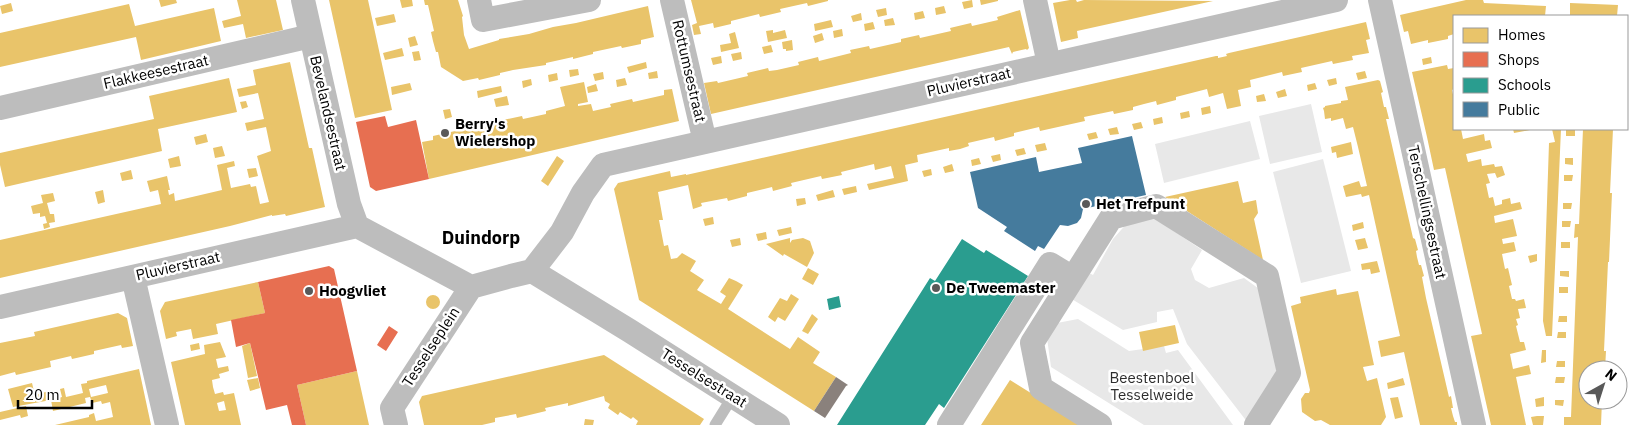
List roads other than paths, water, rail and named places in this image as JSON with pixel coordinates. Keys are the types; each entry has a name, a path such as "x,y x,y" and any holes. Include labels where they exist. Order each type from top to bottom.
{"street":[{"name":"Bevelandsestraat","path":"303,0 348,204 357,226"},
{"path":"478,0 483,20 589,0"},
{"name":"Rottumsestraat","path":"672,0 705,142"},
{"path":"1035,0 1049,64"},
{"name":"Pluvierstraat","path":"532,271 562,232 584,193 603,165 1336,0"},
{"name":"Terschellingsestraat","path":"1380,0 1474,425"},
{"name":"Flakkeesestraat","path":"0,108 311,36"},
{"path":"1100,425 1041,388 1032,343 1111,218 1156,206 1267,276 1289,373 1256,425"},
{"path":"357,226 471,287 532,271"},
{"name":"Pluvierstraat","path":"0,307 357,226"},
{"path":"948,425 1050,264 1073,278"},
{"name":"Tesselsestraat","path":"532,271 778,425"},
{"path":"133,277 167,425"},
{"name":"Tesselseplein","path":"394,416 471,287"}],"lane":[{"path":"715,425 733,396"}],"place":[{"name":"Berry's Wielershop","path":"445,133"},
{"name":"Het Trefpunt","path":"1086,204"},
{"name":"De Tweemaster","path":"936,288"},
{"name":"Hoogvliet","path":"309,291"}],"district":[{"name":"Duindorp","path":"481,238"}],"park label":[{"name":"Beestenboel Tesselweide","path":"1152,386"}]}
